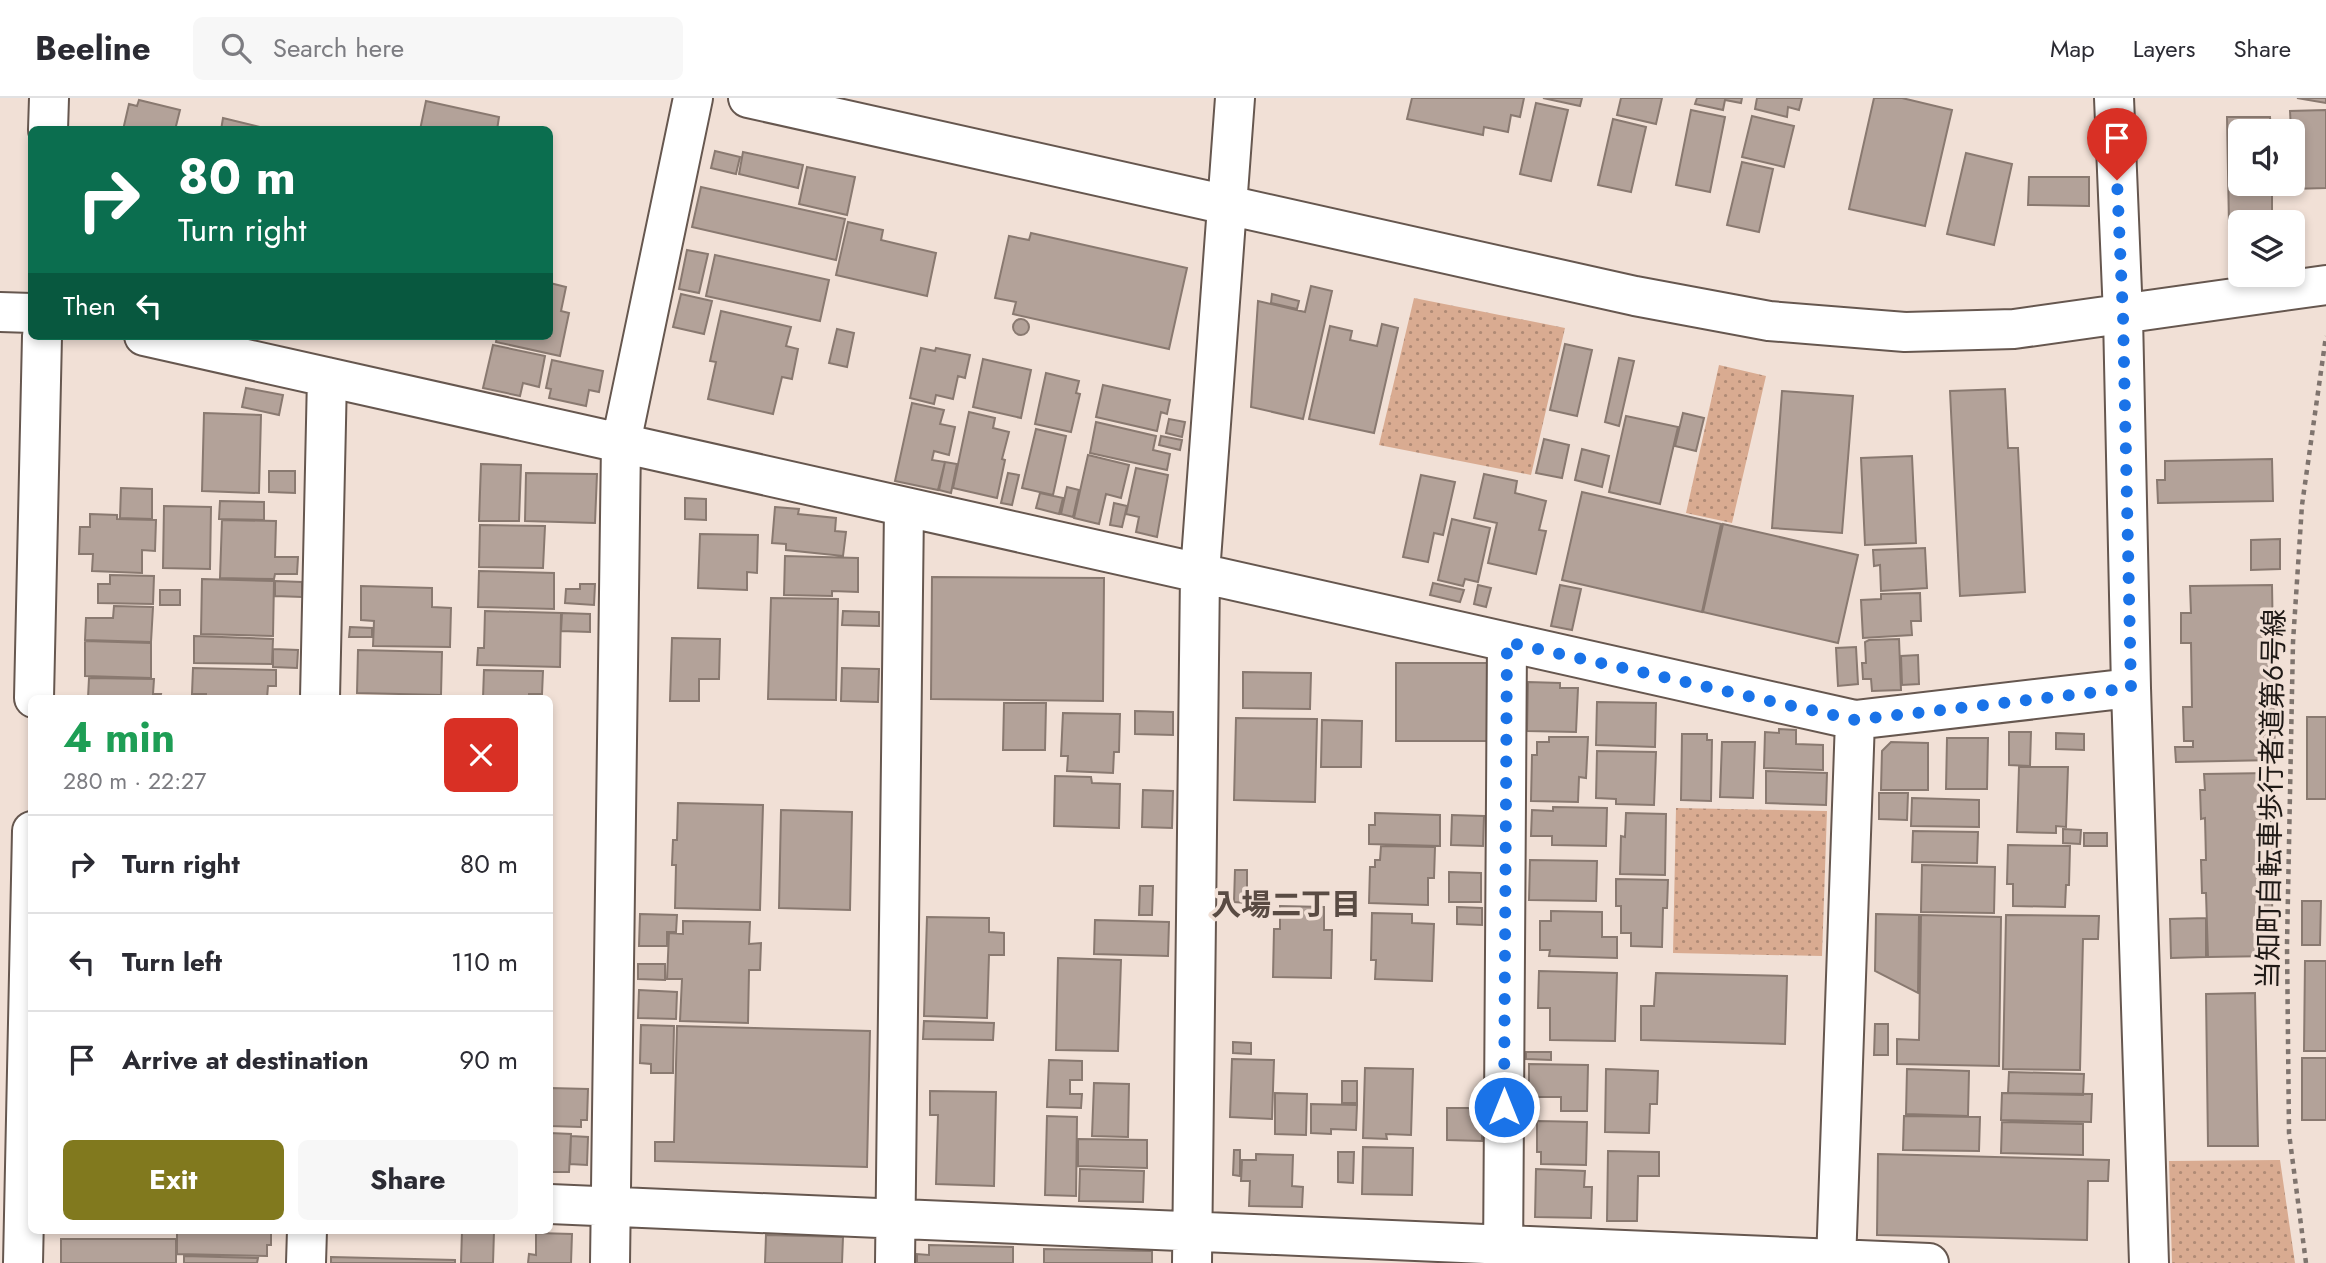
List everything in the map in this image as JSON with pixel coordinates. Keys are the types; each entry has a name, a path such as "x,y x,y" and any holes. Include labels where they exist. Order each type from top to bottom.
{"street":[{"path":"48,126 49,98"},
{"path":"610,1263 621,443 693,98"},
{"path":"748,98 1635,296 1769,321 1919,331 2014,329 2123,316 2326,285"},
{"path":"1192,1247 1200,573 1235,98"},
{"path":"2114,98 2123,316 2131,688 2150,1263"},
{"path":"0,313 28,313"},
{"path":"34,695 42,340"},
{"path":"162,340 1855,720 2131,688"},
{"path":"320,695 327,377"},
{"path":"895,1263 904,507"},
{"path":"1503,1253 1507,642"},
{"path":"1836,1261 1855,720"},
{"path":"23,1263 19,1181 28,939"},
{"path":"553,1203 896,1218 1192,1247 1929,1263"},
{"path":"306,1263 307,1234"}],"path":[{"name":"当知町自転車歩行者道第６号線","path":"2306,1263 2289,1133 2287,945 2292,642 2302,505 2326,336"}],"shaded area":[{"path":"1414,298 1565,328 1531,475 1379,445"},
{"path":"1719,365 1766,376 1732,523 1686,513"},
{"path":"1676,808 1827,811 1822,956 1673,953"},
{"path":"2280,1160 2295,1263 2172,1263 2169,1161"}],"building":[{"path":"1412,98 1524,98 1520,117 1511,115 1508,132 1484,127 1483,135 1407,119"},
{"path":"1543,98 1582,98 1580,106"},
{"path":"1621,98 1662,98 1656,124 1617,115"},
{"path":"1697,98 1742,98 1741,103 1725,100 1723,110 1695,104"},
{"path":"1757,98 1802,98 1799,110 1788,107 1787,117 1755,109"},
{"path":"1874,98 1902,98 1952,110 1925,226 1849,209"},
{"path":"2297,98 2326,98 2326,103"},
{"path":"139,100 180,110 176,126 124,126 129,104 137,106"},
{"path":"426,101 499,117 498,126 421,126"},
{"path":"1536,103 1568,110 1551,181 1520,174"},
{"path":"1691,110 1725,117 1710,192 1676,185"},
{"path":"2326,110 2326,188 2305,189 2305,119 2290,119 2290,111"},
{"path":"1752,116 1794,126 1784,167 1742,157"},
{"path":"2227,117 2270,117 2228,119 2228,172"},
{"path":"223,118 256,126 222,126"},
{"path":"1613,119 1646,127 1631,192 1598,185"},
{"path":"715,151 740,157 736,174 711,168"},
{"path":"743,152 803,165 798,188 739,174"},
{"path":"1966,153 2012,164 1994,245 1947,234"},
{"path":"1742,162 1773,169 1759,232 1727,225"},
{"path":"807,167 855,177 847,215 799,204"},
{"path":"2029,177 2089,177 2089,206 2028,205"},
{"path":"701,187 845,219 836,260 692,227"},
{"path":"2228,196 2272,196 2272,210 2229,210"},
{"path":"848,222 883,230 881,240 936,253 927,296 836,275"},
{"path":"1031,233 1187,268 1169,349 1013,314 1016,302 995,298 1009,236 1029,240"},
{"path":"687,250 708,254 699,293 679,289"},
{"path":"715,255 829,280 820,321 706,296"},
{"path":"553,284 566,287 561,311 569,313 560,356 496,342 553,340"},
{"path":"1311,286 1332,291 1303,419 1251,407 1258,301 1305,312"},
{"path":"681,294 712,301 704,334 673,327"},
{"path":"1272,294 1299,301 1297,309 1271,303"},
{"path":"721,311 791,327 786,346 798,349 792,379 782,377 773,414 708,399 716,362 710,361"},
{"path":"1021,319 1027,321 1027,333 1021,335 1015,333 1013,327 1015,321"},
{"path":"1382,324 1398,328 1374,433 1309,419 1330,326 1352,331 1350,340 1377,346"},
{"path":"837,329 854,333 847,367 829,363"},
{"path":"1565,344 1592,350 1577,416 1550,410"},
{"path":"493,345 545,356 539,387 523,383 520,396 483,388"},
{"path":"921,348 935,351 936,348 970,355 965,378 958,376 953,399 936,395 934,404 910,398"},
{"path":"1619,358 1634,361 1619,426 1605,422"},
{"path":"983,359 1031,370 1021,418 973,407"},
{"path":"552,360 603,371 599,392 589,390 586,406 549,398 551,389 546,388"},
{"path":"1046,373 1079,381 1076,393 1080,394 1071,432 1035,424"},
{"path":"1103,385 1170,400 1167,414 1161,412 1157,431 1096,417"},
{"path":"246,388 283,395 279,415 242,407"},
{"path":"2005,389 2008,448 2018,448 2025,592 1960,596 1950,391"},
{"path":"1782,391 1853,396 1842,533 1772,528"},
{"path":"912,403 944,410 940,424 955,427 949,455 934,451 932,460 945,462 938,490 895,481"},
{"path":"969,412 995,418 993,428 1009,432 997,498 953,488"},
{"path":"204,413 261,415 259,493 202,491"},
{"path":"1683,413 1704,418 1696,451 1675,446"},
{"path":"1626,416 1678,427 1660,504 1609,492"},
{"path":"1169,419 1185,422 1182,437 1166,433"},
{"path":"1096,422 1156,436 1153,450 1170,454 1167,470 1090,453"},
{"path":"1036,429 1066,436 1053,495 1022,488"},
{"path":"1161,436 1182,440 1180,450 1159,445"},
{"path":"1544,439 1569,445 1562,478 1536,473"},
{"path":"1582,449 1609,456 1602,487 1575,480"},
{"path":"1088,455 1129,465 1121,498 1106,494 1099,524 1074,518"},
{"path":"1912,456 1916,543 1865,545 1861,458"},
{"path":"2272,459 2273,501 2158,503 2157,480 2165,480 2165,461"},
{"path":"945,462 957,464 951,493 939,490"},
{"path":"481,464 521,465 519,521 479,521"},
{"path":"1136,468 1168,475 1157,537 1136,532 1139,517 1126,514"},
{"path":"269,471 295,471 295,493 269,492"},
{"path":"526,473 597,474 595,523 525,521"},
{"path":"1008,473 1019,475 1012,505 1001,503"},
{"path":"1484,474 1517,481 1515,493 1546,501 1539,530 1546,531 1536,574 1488,563 1497,523 1474,518"},
{"path":"1421,475 1455,482 1443,535 1434,533 1428,562 1403,557"},
{"path":"1067,487 1079,490 1073,517 1061,514"},
{"path":"121,488 152,489 152,519 120,518"},
{"path":"1582,492 1721,524 1702,612 1562,580"},
{"path":"1040,493 1063,498 1059,514 1036,508"},
{"path":"685,498 706,499 706,520 685,519"},
{"path":"220,501 264,502 264,520 219,519"},
{"path":"1114,503 1127,506 1122,527 1110,525"},
{"path":"164,506 211,507 210,569 163,568"},
{"path":"775,507 799,509 798,514 836,518 835,531 846,532 843,556 786,550 786,544 772,543"},
{"path":"90,514 117,515 117,519 156,520 155,551 142,550 142,573 92,571 93,554 79,554 80,527 90,527"},
{"path":"1452,519 1490,528 1478,582 1465,579 1463,586 1438,580"},
{"path":"222,520 276,521 275,557 298,557 297,574 275,574 274,579 220,578"},
{"path":"1723,524 1858,555 1838,643 1703,612"},
{"path":"480,525 545,526 543,568 479,567"},
{"path":"700,534 758,535 757,573 747,572 747,590 698,588"},
{"path":"2280,539 2280,569 2251,570 2251,540"},
{"path":"1925,548 1927,588 1881,591 1880,565 1874,566 1873,550"},
{"path":"785,556 858,558 858,592 832,591 832,596 784,595"},
{"path":"479,571 554,573 554,609 478,607"},
{"path":"110,575 154,576 153,604 98,603 98,584 110,584"},
{"path":"932,577 1104,578 1103,701 931,699"},
{"path":"202,579 274,581 273,636 201,634"},
{"path":"275,581 302,582 302,597 275,596"},
{"path":"1433,583 1464,590 1460,602 1430,595"},
{"path":"580,584 595,584 594,605 565,603 566,589 580,589"},
{"path":"1478,585 1491,588 1486,607 1474,604"},
{"path":"1560,585 1581,589 1572,630 1551,626"},
{"path":"2272,585 2275,760 2176,762 2175,747 2193,747 2193,741 2184,741 2183,707 2192,707 2191,643 2181,643 2181,613 2191,613 2190,586"},
{"path":"361,586 432,588 432,607 451,608 450,647 373,646 374,621 361,620"},
{"path":"160,590 180,590 180,605 160,605"},
{"path":"1920,593 1921,621 1911,621 1912,635 1863,638 1861,600 1881,599 1881,594"},
{"path":"771,598 838,599 836,700 768,699"},
{"path":"114,606 153,607 151,642 85,640 86,618 113,618"},
{"path":"485,611 561,613 560,667 477,665 478,648 484,648"},
{"path":"843,611 879,612 879,626 842,625"},
{"path":"562,613 590,614 590,632 561,631"},
{"path":"350,627 372,628 372,637 349,637"},
{"path":"194,636 273,639 272,664 194,663"},
{"path":"672,638 720,639 719,679 699,679 699,701 670,701"},
{"path":"1899,639 1901,690 1872,691 1871,679 1863,679 1862,663 1866,663 1865,642"},
{"path":"85,641 151,643 151,678 85,676"},
{"path":"1856,647 1858,684 1838,686 1836,648"},
{"path":"273,649 298,650 297,668 273,667"},
{"path":"358,650 442,652 441,695 357,693"},
{"path":"1918,655 1919,684 1902,685 1901,656"},
{"path":"1396,663 1488,663 1487,741 1396,741"},
{"path":"193,668 276,670 276,686 268,686 267,695 192,694"},
{"path":"842,668 879,669 878,702 841,701"},
{"path":"484,670 543,671 542,694 483,695"},
{"path":"1243,672 1311,673 1310,709 1243,708"},
{"path":"89,678 154,679 153,694 161,694 161,695 88,695"},
{"path":"1528,682 1560,683 1560,688 1578,688 1576,732 1527,731"},
{"path":"1597,702 1656,703 1655,747 1596,745"},
{"path":"1004,703 1046,703 1045,750 1003,750"},
{"path":"1135,711 1173,712 1173,735 1135,734"},
{"path":"1063,713 1120,714 1119,752 1114,752 1113,773 1067,771 1068,756 1061,756"},
{"path":"2307,717 2326,717 2326,799 2307,799"},
{"path":"1236,718 1317,719 1315,802 1234,800"},
{"path":"1322,720 1362,721 1361,767 1321,767"},
{"path":"1779,729 1796,730 1796,744 1823,745 1823,770 1764,768 1765,732 1779,733"},
{"path":"2009,732 2031,732 2030,766 2009,765"},
{"path":"2056,733 2084,734 2084,750 2056,749"},
{"path":"1682,734 1707,734 1707,740 1712,740 1711,801 1681,800"},
{"path":"1549,737 1588,737 1586,778 1579,777 1578,802 1531,801 1532,755 1537,755 1537,742 1549,742"},
{"path":"1947,738 1988,738 1987,789 1946,789"},
{"path":"1722,742 1755,742 1753,798 1720,797"},
{"path":"1891,742 1928,743 1928,790 1881,790 1882,751"},
{"path":"1597,751 1656,752 1654,805 1616,804 1616,799 1596,798"},
{"path":"2019,767 2068,767 2066,827 2056,826 2056,833 2017,832"},
{"path":"1766,771 1827,773 1826,805 1766,803"},
{"path":"2270,773 2273,956 2208,957 2206,893 2202,893 2201,860 2206,860 2205,818 2201,819 2200,790 2205,790 2204,774"},
{"path":"1055,776 1091,777 1092,783 1120,784 1119,828 1054,826"},
{"path":"1143,790 1173,791 1172,828 1142,827"},
{"path":"1879,793 1908,793 1907,820 1879,819"},
{"path":"1912,798 1979,800 1979,827 1911,826"},
{"path":"678,803 763,805 760,910 675,908 676,865 672,865 673,840 677,840"},
{"path":"1553,807 1607,808 1606,846 1552,845 1552,836 1531,836 1532,810 1553,811"},
{"path":"781,810 852,812 850,910 779,908"},
{"path":"1375,813 1440,815 1440,846 1369,844 1369,825 1375,825"},
{"path":"1626,813 1666,814 1665,875 1620,874 1621,836 1625,837"},
{"path":"1452,815 1484,816 1483,846 1451,845"},
{"path":"2063,829 2081,830 2080,844 2063,843"},
{"path":"1913,831 1978,832 1977,863 1912,862"},
{"path":"2084,833 2107,833 2107,846 2084,846"},
{"path":"2008,845 2070,846 2069,885 2066,885 2065,907 2013,906 2013,884 2007,884"},
{"path":"1381,846 1435,847 1434,878 1428,878 1428,905 1369,903 1370,867 1375,867 1375,860 1380,860"},
{"path":"1530,860 1597,861 1596,901 1529,900"},
{"path":"1922,865 1995,867 1994,913 1921,912"},
{"path":"1235,870 1247,870 1247,903 1234,902"},
{"path":"1449,872 1481,873 1481,902 1449,902"},
{"path":"1616,879 1668,880 1667,908 1663,908 1662,947 1631,946 1631,933 1621,933 1621,906 1616,906"},
{"path":"1140,886 1153,886 1152,915 1139,915"},
{"path":"2302,901 2321,901 2320,945 2302,945"},
{"path":"1280,906 1324,907 1324,930 1332,930 1331,978 1273,977 1274,929 1280,929"},
{"path":"1457,907 1482,908 1482,925 1457,924"},
{"path":"1551,911 1602,912 1602,937 1617,937 1617,958 1549,956 1550,950 1540,950 1540,921 1551,921"},
{"path":"1372,913 1412,914 1412,923 1434,924 1432,981 1375,979 1376,960 1371,960"},
{"path":"640,914 677,915 676,932 667,932 667,946 639,946"},
{"path":"1876,914 1919,915 1918,993 1875,971"},
{"path":"1921,915 2001,917 1999,1066 1897,1064 1897,1039 1919,1040"},
{"path":"2006,915 2099,916 2098,939 2083,939 2080,1070 2003,1069"},
{"path":"927,917 989,918 989,932 1004,933 1004,955 989,955 987,1018 924,1016"},
{"path":"2206,918 2206,957 2171,958 2170,919"},
{"path":"1095,920 1169,922 1168,956 1094,954"},
{"path":"683,921 750,922 749,944 761,943 760,970 749,970 748,1023 680,1021 682,979 667,979 669,933 683,934"},
{"path":"1058,958 1121,960 1118,1051 1056,1050"},
{"path":"2305,961 2326,961 2326,1051 2304,1051"},
{"path":"638,964 665,964 665,980 638,979"},
{"path":"1539,971 1617,973 1615,1041 1550,1040 1550,1008 1538,1008"},
{"path":"1656,973 1787,976 1785,1044 1641,1040 1641,1006 1654,1006"},
{"path":"639,990 677,992 676,1019 638,1018"},
{"path":"2255,993 2258,1146 2208,1146 2206,994"},
{"path":"924,1021 994,1023 993,1040 923,1039"},
{"path":"1875,1024 1888,1024 1888,1055 1874,1055"},
{"path":"641,1025 674,1026 673,1073 651,1073 651,1064 640,1063"},
{"path":"677,1026 870,1031 867,1167 655,1161 655,1142 674,1142"},
{"path":"1233,1042 1251,1043 1251,1054 1233,1053"},
{"path":"1526,1052 1551,1052 1551,1060 1526,1059"},
{"path":"2302,1058 2326,1058 2326,1120 2302,1120"},
{"path":"1232,1059 1274,1060 1272,1119 1230,1117"},
{"path":"1049,1060 1082,1061 1082,1080 1070,1080 1070,1094 1082,1094 1081,1108 1047,1107"},
{"path":"1529,1064 1588,1065 1587,1111 1561,1111 1561,1097 1529,1097"},
{"path":"1365,1068 1413,1069 1411,1135 1386,1134 1387,1139 1363,1138"},
{"path":"1606,1069 1658,1071 1657,1104 1650,1104 1649,1133 1605,1132"},
{"path":"1907,1069 1969,1071 1968,1116 1906,1114"},
{"path":"2009,1072 2084,1074 2083,1095 2008,1093"},
{"path":"1342,1081 1357,1081 1357,1103 1342,1103"},
{"path":"1094,1083 1129,1084 1128,1137 1092,1136"},
{"path":"553,1088 588,1089 587,1120 581,1120 581,1127 553,1126"},
{"path":"930,1091 996,1092 994,1186 936,1184 938,1115 930,1115"},
{"path":"1275,1093 1307,1094 1306,1135 1275,1134"},
{"path":"2002,1093 2092,1094 2091,1122 2001,1120"},
{"path":"1311,1104 1357,1105 1356,1130 1331,1129 1331,1134 1311,1133"},
{"path":"1447,1108 1482,1108 1482,1141 1447,1140"},
{"path":"1047,1116 1077,1117 1076,1196 1045,1195"},
{"path":"1904,1116 1980,1117 1979,1151 1903,1150"},
{"path":"1537,1121 1587,1122 1586,1165 1541,1164 1541,1152 1537,1152"},
{"path":"2002,1122 2083,1124 2083,1155 2001,1153"},
{"path":"553,1133 571,1134 569,1172 553,1172"},
{"path":"571,1136 588,1137 587,1165 570,1164"},
{"path":"1078,1139 1147,1140 1147,1168 1078,1166"},
{"path":"1363,1147 1413,1148 1412,1195 1362,1194"},
{"path":"1234,1150 1240,1150 1240,1176 1233,1175"},
{"path":"1608,1151 1659,1152 1659,1176 1638,1176 1637,1221 1607,1221"},
{"path":"1338,1152 1354,1152 1353,1183 1338,1182"},
{"path":"1256,1154 1293,1155 1292,1186 1303,1187 1302,1207 1249,1206 1250,1181 1241,1181 1242,1160 1256,1160"},
{"path":"1878,1154 2109,1160 2108,1181 2088,1181 2087,1240 1877,1235"},
{"path":"1080,1169 1144,1171 1143,1202 1079,1201"},
{"path":"1536,1169 1585,1171 1584,1187 1592,1187 1591,1218 1535,1217"},
{"path":"177,1234 271,1234 267,1256 177,1254"},
{"path":"462,1234 494,1234 493,1263 461,1263"},
{"path":"536,1234 572,1234 571,1263 528,1263 529,1254 536,1255"},
{"path":"766,1235 843,1237 842,1263 765,1263"},
{"path":"61,1239 176,1239 176,1263 61,1263"},
{"path":"929,1245 1013,1247 1013,1263 917,1263 917,1254 929,1255"},
{"path":"1044,1249 1152,1251 1152,1263 1044,1263"},
{"path":"184,1256 258,1258 257,1263 184,1263"},
{"path":"331,1257 455,1260 455,1263 331,1263"}],"district":[{"name":"入場二丁目","path":"1286,904"}],"route":[{"path":"1504,1107 1507,642 1855,720 2131,688 2123,316 2117,180"}]}
